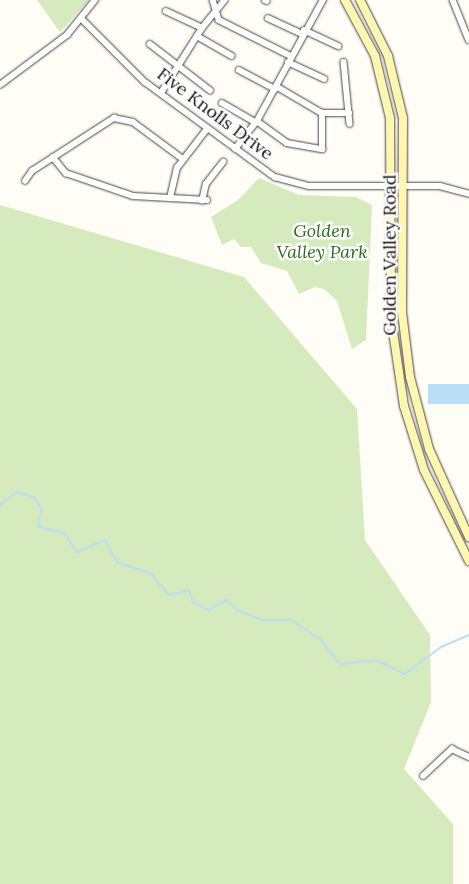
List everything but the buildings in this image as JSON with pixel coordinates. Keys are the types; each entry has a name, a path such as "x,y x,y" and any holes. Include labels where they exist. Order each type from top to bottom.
{"main road":[{"name":"Golden Valley Road","path":"345,0 372,50 388,103 392,186 391,318 399,382 424,470 469,561"},
{"name":"Golden Valley Road","path":"360,0 396,83 404,138 402,312 410,377 429,450 469,537"}],"street":[{"path":"0,85 83,20 95,0"},
{"path":"214,0 219,20 324,79"},
{"path":"161,94 180,67 202,28 225,0"},
{"path":"453,0 469,40"},
{"path":"235,149 256,122 276,88 319,1"},
{"path":"166,11 202,28"},
{"path":"268,18 340,46"},
{"path":"462,22 469,19"},
{"name":"Five Knolls Drive","path":"83,20 161,94 235,149 290,182 322,187 440,186 469,194"},
{"path":"197,36 232,56"},
{"path":"150,44 210,90"},
{"path":"344,62 350,124"},
{"path":"239,70 322,113 349,113"},
{"path":"222,103 256,122 287,144 322,149 322,113"},
{"path":"25,181 53,157 114,118 133,122 183,160"},
{"path":"170,198 183,160 207,129"},
{"path":"53,157 79,179 133,196 204,201 206,184 223,162"},
{"path":"423,776 457,748 468,755"}],"green space":[{"path":"37,0 89,0 60,32"},
{"name":"Golden Valley Park","path":"259,178 299,195 356,197 372,205 366,340 352,349 337,301 324,289 315,287 299,294 287,271 261,263 251,247 241,247 234,239 222,245 211,217 238,200"},
{"path":"0,205 244,277 357,409 365,540 430,635 431,702 404,769 453,824 453,884 0,884"}],"water":[{"path":"428,384 469,384 469,404 428,404"}],"waterway":[{"path":"0,505 16,492 33,497 41,507 39,527 65,533 77,552 105,540 118,563 150,573 169,595 189,590 193,602 208,610 227,600 239,611 263,620 292,620 321,640 340,664 376,660 405,674 441,647 469,635"}]}
